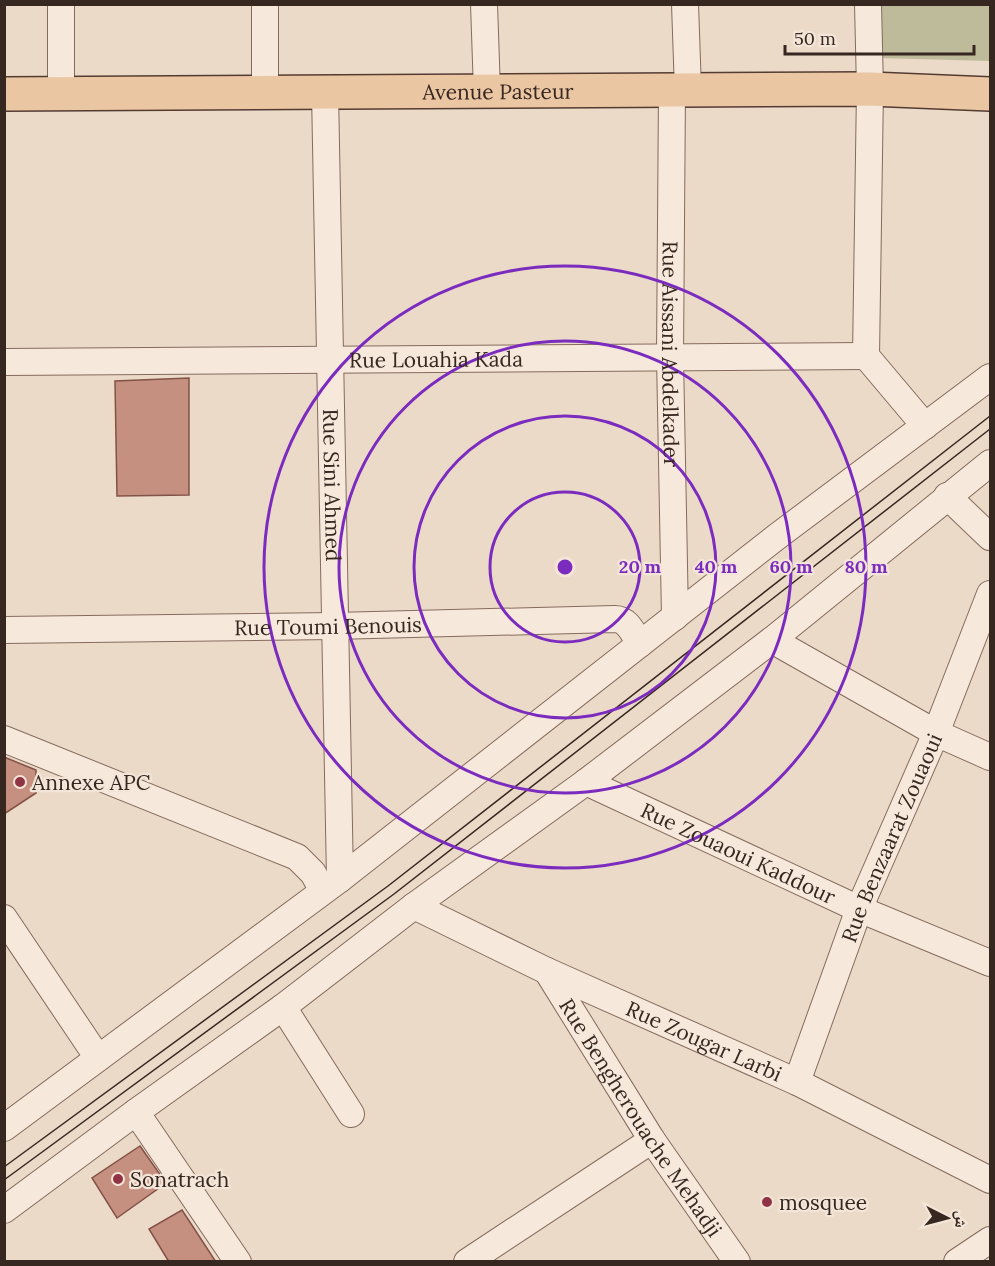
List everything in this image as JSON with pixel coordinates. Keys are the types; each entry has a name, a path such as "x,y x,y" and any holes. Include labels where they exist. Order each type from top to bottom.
{"main road":[{"name":"Avenue Pasteur","path":"4,94 870,89 990,94"}],"street":[{"path":"61,4 61,93"},
{"path":"265,4 265,92"},
{"path":"484,4 487,91"},
{"name":"Rue Aissani Abdelkader","path":"675,616 670,357 685,4"},
{"path":"868,4 870,89 866,356 925,426"},
{"name":"Rue Sini Ahmed","path":"325,92 334,626 331,885"},
{"name":"Rue Louahia Kada","path":"4,362 866,356"},
{"path":"4,1128 331,885 779,535 990,377"},
{"path":"4,1210 283,1006 414,906 586,782 772,640 947,496 979,486 990,463"},
{"path":"947,496 990,537"},
{"name":"Rue Benzaarat Zouaoui","path":"797,1082 859,909 936,733 990,594"},
{"name":"Rue Toumi Benouis","path":"4,630 334,626 621,619 626,622 640,644"},
{"path":"772,640 936,733 990,757"},
{"path":"4,739 297,857 313,873 331,885"},
{"name":"Rue Zouaoui Kaddour","path":"586,782 859,909 990,963"},
{"name":"Rue Zougar Larbi","path":"414,906 547,971 797,1082 990,1180"},
{"path":"4,918 98,1058"},
{"name":"Rue Bengherouache Mehadji","path":"547,971 652,1140 737,1262"},
{"path":"283,1006 351,1114"},
{"path":"136,1112 238,1262"},
{"path":"467,1262 652,1140"},
{"path":"957,1262 990,1240"}],"shaded area":[{"path":"877,5 990,5 990,61 878,58"}],"building":[{"path":"189,378 189,495 117,496 115,381"},
{"name":"Annexe APC","path":"4,757 36,770 36,793 4,814"},
{"path":"140,1146 166,1183 117,1218 92,1178"},
{"path":"182,1210 216,1262 169,1262 149,1229"}],"tram line":[{"path":"4,1167 388,886 990,416"},
{"path":"4,1180 394,894 990,429"}],"place":[{"name":"Annexe APC","path":"20,782"},
{"name":"Sonatrach","path":"118,1179"},
{"name":"mosquee","path":"767,1202"}]}
